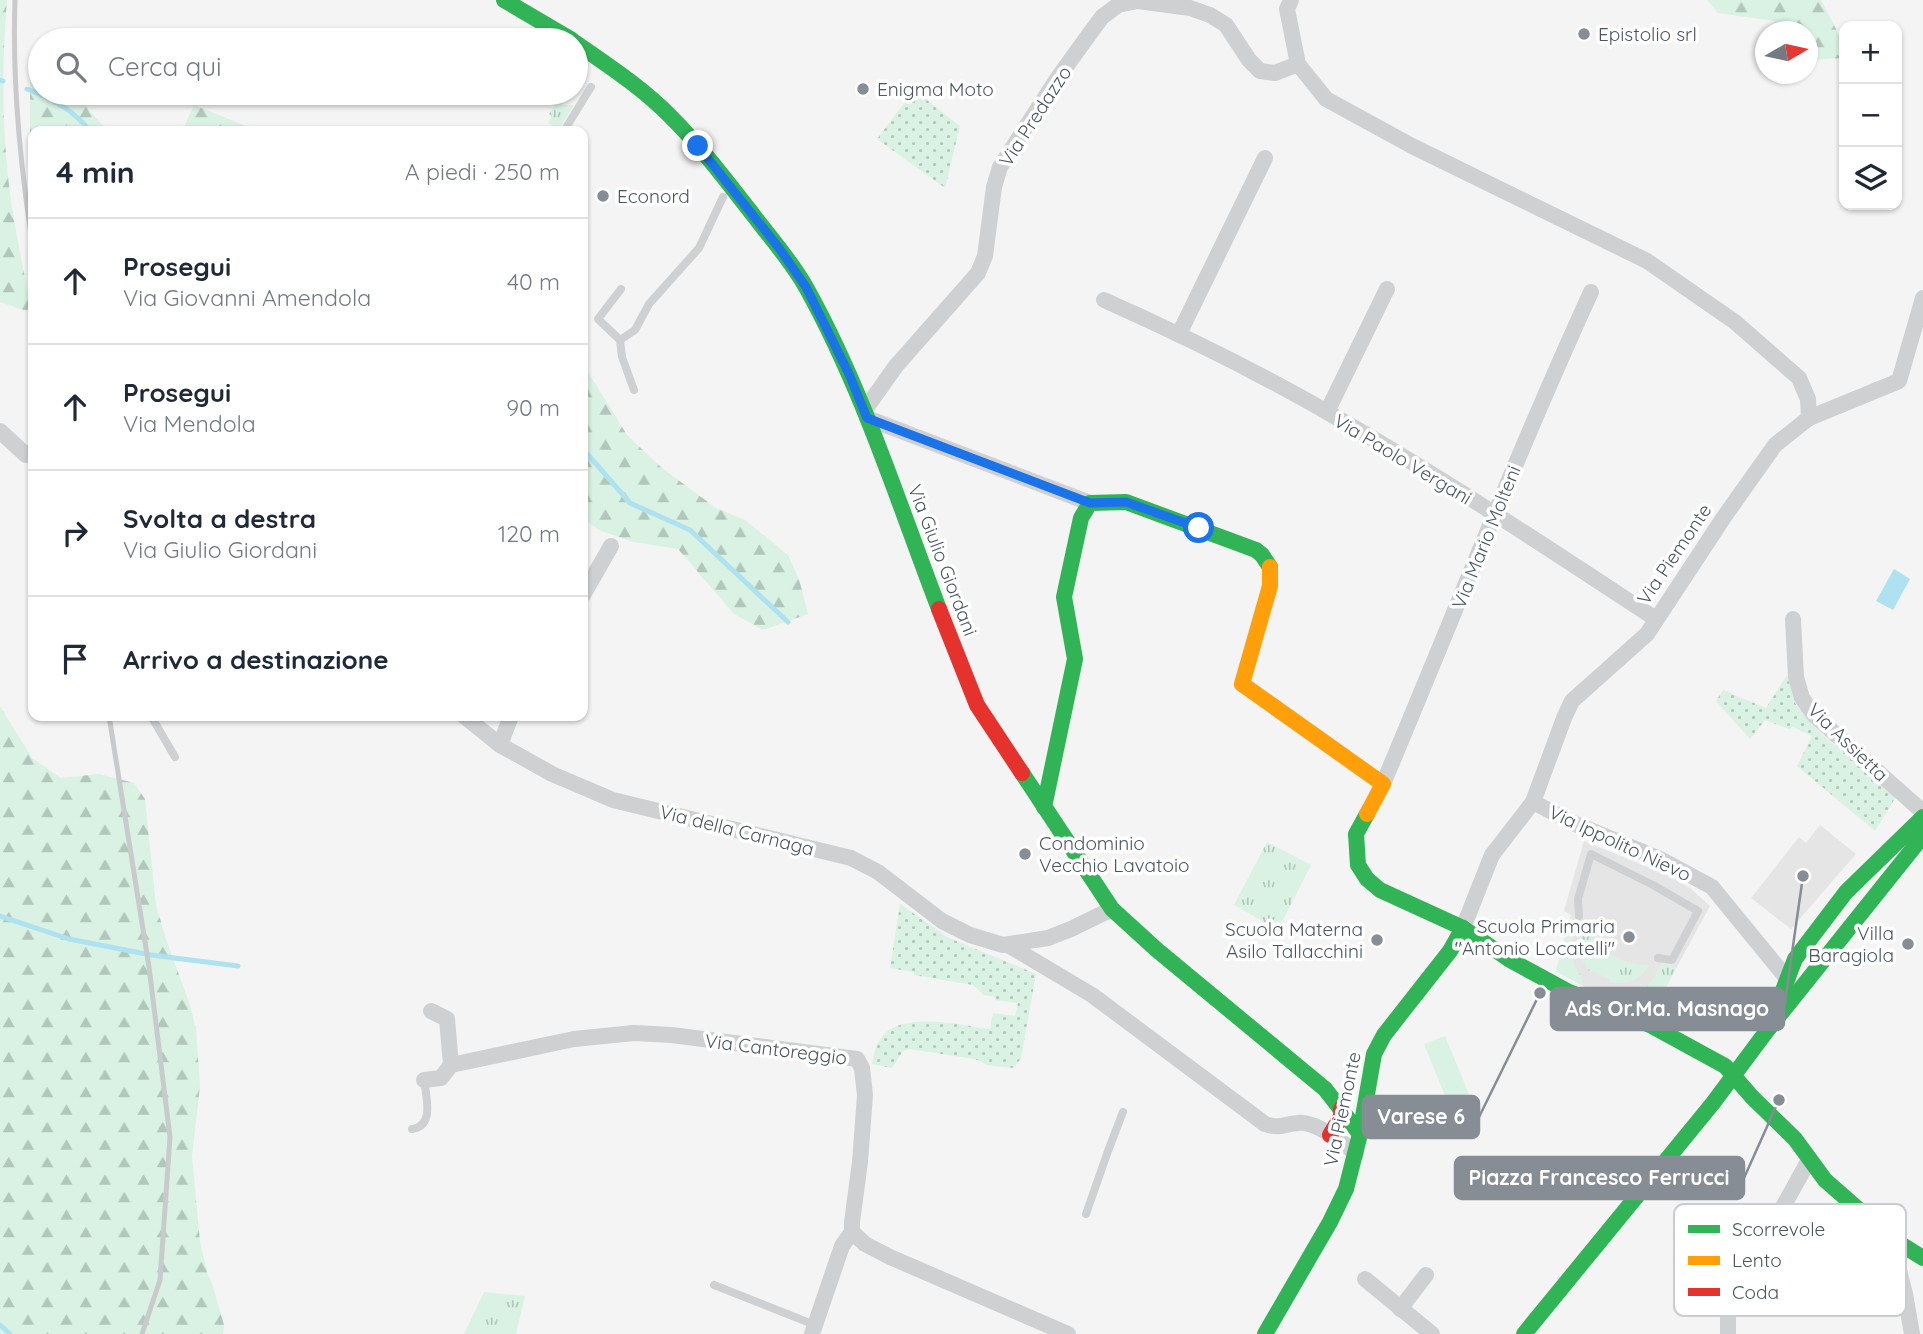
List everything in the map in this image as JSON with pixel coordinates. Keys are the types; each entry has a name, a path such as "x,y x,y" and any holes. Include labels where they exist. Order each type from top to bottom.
{"street":[{"name":"Via Giulio Giordani","path":"504,0 549,28"},
{"path":"1291,0 1287,9 1298,64 1325,99 1418,149 1647,261 1735,322 1799,378 1808,399 1809,418"},
{"name":"Via Predazzo","path":"866,415 896,366 978,272 985,256 994,187 1000,167 1101,17 1118,5 1138,1 1190,8 1210,15 1226,25 1249,60 1260,71 1275,73 1298,64"},
{"name":"Via Giulio Giordani","path":"588,53 631,82 672,118 707,156 806,287 866,415 977,705 1112,909 1157,950 1325,1089 1361,1143"},
{"path":"1179,334 1265,158"},
{"name":"Via Paolo Vergani","path":"1327,412 1387,289"},
{"name":"Via Mario Molteni","path":"1382,784 1494,514 1591,292"},
{"name":"Via Piemonte","path":"1265,1334 1330,1222 1346,1189 1361,1143 1374,1054 1384,1035 1450,951 1463,928 1492,855 1533,802 1572,701 1647,634 1775,445 1809,418 1899,381 1923,298"},
{"name":"Via Paolo Vergani","path":"1104,300 1179,334 1327,412 1494,514 1656,619"},
{"path":"866,415 1090,503 1126,502 1249,547 1262,555 1270,568 1270,586 1242,684 1382,784 1356,834 1358,865 1367,879 1380,890 1463,928 1510,961 1569,992 1650,1025 1725,1066 1795,1139 1831,1186 1852,1204"},
{"path":"0,432 28,455"},
{"path":"1044,807 1075,659 1064,597 1082,518 1090,503"},
{"path":"589,580 611,546"},
{"name":"Via Assietta","path":"1793,618 1796,677 1802,698 1814,715 1923,812"},
{"name":"Via della Carnaga","path":"470,721 500,745 612,805 851,858 878,872 942,921 970,935 1003,945 1048,938 1112,909"},
{"path":"500,745 509,721"},
{"name":"Via Ippolito Nievo","path":"1533,802 1573,823 1662,860 1712,887 1788,980"},
{"path":"1766,1032 1795,960 1846,892 1923,817"},
{"path":"1524,1334 1735,1076 1766,1032 1923,836"},
{"name":"Via della Carnaga","path":"1009,945 1092,995 1265,1124 1275,1127 1300,1122 1330,1135 1361,1143"},
{"path":"431,1011 447,1019 451,1065"},
{"name":"Via Cantoreggio","path":"424,1080 441,1078 451,1065 574,1039 635,1033 672,1035 858,1059 862,1068 865,1094 852,1233"},
{"name":"Via Giulio Giordani","path":"1303,1071 1350,1102 1366,1101"},
{"path":"1330,1135 1341,1117 1341,1110"},
{"path":"1785,1204 1809,1160"},
{"path":"813,1329 842,1246 852,1233 865,1244 890,1257 1069,1334"},
{"path":"1906,1247 1923,1258"},
{"path":"1400,1309 1426,1275"},
{"path":"1365,1279 1432,1334"},
{"path":"1906,1300 1912,1334"},
{"path":"1728,1316 1728,1334"}],"lane":[{"path":"588,92 591,87"},
{"path":"567,126 580,105"},
{"path":"620,340 635,330 649,304 699,248 723,197"},
{"path":"621,289 598,319 620,340 622,357 634,390"},
{"path":"154,721 175,757"},
{"path":"1578,916 1578,900 1591,854 1698,911 1672,960 1658,958"},
{"path":"412,1129 418,1128 427,1117 424,1080"},
{"path":"1086,1214 1123,1112"},
{"path":"714,1285 813,1329"}],"shaded area":[{"path":"1820,825 1856,854 1791,929 1751,898 1799,837 1806,843"},
{"name":"Scuola Primaria \"Antonio Locatelli\"","path":"1584,841 1667,875 1690,888 1710,906 1650,1016 1556,971 1571,915 1564,911"}],"green space":[{"path":"0,0 7,0 4,52 6,156 14,221 28,293 28,312 0,302"},
{"path":"1707,0 1821,0 1839,34 1839,58 1818,59 1818,21 1775,21 1718,13"},
{"path":"914,90 960,126 945,188 877,139"},
{"path":"30,105 86,105 103,126 30,126"},
{"path":"194,105 246,126 184,126"},
{"path":"555,105 574,105 561,126 548,123 552,116 549,114"},
{"path":"588,372 627,435 662,468 716,508 745,520 788,555 799,579 808,614 763,630 734,614 678,549 634,542 601,531 588,522"},
{"path":"1787,675 1796,705 1823,736 1897,795 1875,831 1797,766 1812,736 1793,727 1789,729 1765,720 1750,739 1716,701 1723,690 1766,708"},
{"path":"0,706 32,758 61,778 99,774 134,783 145,799 156,905 196,1029 200,1086 192,1156 200,1242 224,1325 223,1334 0,1334"},
{"path":"1267,842 1311,865 1278,930 1234,905"},
{"path":"900,904 949,938 1036,974 1021,1058 1014,1068 909,1049 903,1051 892,1068 872,1064 876,1047 890,1029 902,1024 932,1021 990,1029 993,1013 1015,1016 1018,1003 995,1000 995,997 984,995 973,985 890,968"},
{"path":"1571,915 1572,953 1575,966 1583,979 1581,985 1556,971"},
{"path":"1582,928 1620,959 1649,965 1637,978 1622,983 1609,982 1609,979 1593,971 1591,973 1582,957"},
{"path":"1663,961 1677,967 1650,1016 1614,999 1617,996 1641,992 1651,982"},
{"path":"1445,1036 1469,1094 1448,1103 1424,1044"},
{"path":"484,1292 525,1296 516,1334 464,1334"}],"water":[{"path":"1894,569 1910,579 1893,610 1876,601"}],"waterway":[{"path":"60,105 85,126"},
{"path":"588,455 630,503 690,530 788,622"},
{"path":"0,916 69,939 151,955 238,966"},
{"path":"0,1325 10,1334"}],"railway":[{"path":"15,0 18,124 28,214"},
{"path":"110,721 149,967 170,1137 160,1280 142,1334"}],"traffic: fast":[{"path":"504,0 552,28"},
{"path":"588,51 638,88 683,129 725,178 801,279 827,327 863,406 939,609"},
{"path":"1044,807 1075,659 1064,597 1081,518 1090,503 1126,502 1256,550 1270,567"},
{"path":"1022,773 1112,909 1157,950 1325,1089 1360,1134"},
{"path":"1367,814 1356,834 1358,865 1367,879 1380,890 1463,928 1510,960 1569,992 1650,1025 1725,1066 1795,1139 1825,1180 1852,1204"},
{"path":"1777,1006 1795,959 1846,892 1923,817"},
{"path":"1524,1334 1713,1103 1766,1032 1923,836"},
{"path":"1265,1334 1330,1222 1346,1189 1360,1134 1374,1054 1384,1035 1450,951 1463,928"},
{"path":"1906,1247 1923,1258"}],"traffic: slow":[{"path":"1270,567 1270,586 1242,684 1383,784 1367,814"}],"traffic: jam":[{"path":"939,609 977,705 1022,773"},
{"path":"1330,1135 1341,1117 1341,1109"}],"place":[{"name":"Epistolio srl","path":"1584,34"},
{"name":"Enigma Moto","path":"863,89"},
{"name":"Econord","path":"603,196"},
{"name":"Condominio Vecchio Lavatoio","path":"1025,854"},
{"name":"Ads Or.Ma. Masnago","path":"1803,876"},
{"name":"Scuola Primaria \"Antonio Locatelli\"","path":"1629,937"},
{"name":"Scuola Materna Asilo Tallacchini","path":"1377,940"},
{"name":"Villa Baragiola","path":"1908,944"},
{"name":"Varese 6","path":"1540,993"},
{"name":"Piazza Francesco Ferrucci","path":"1779,1100"}],"route":[{"path":"698,146 779,248 806,287 849,374 867,418 1090,503 1126,502 1199,528"}]}
